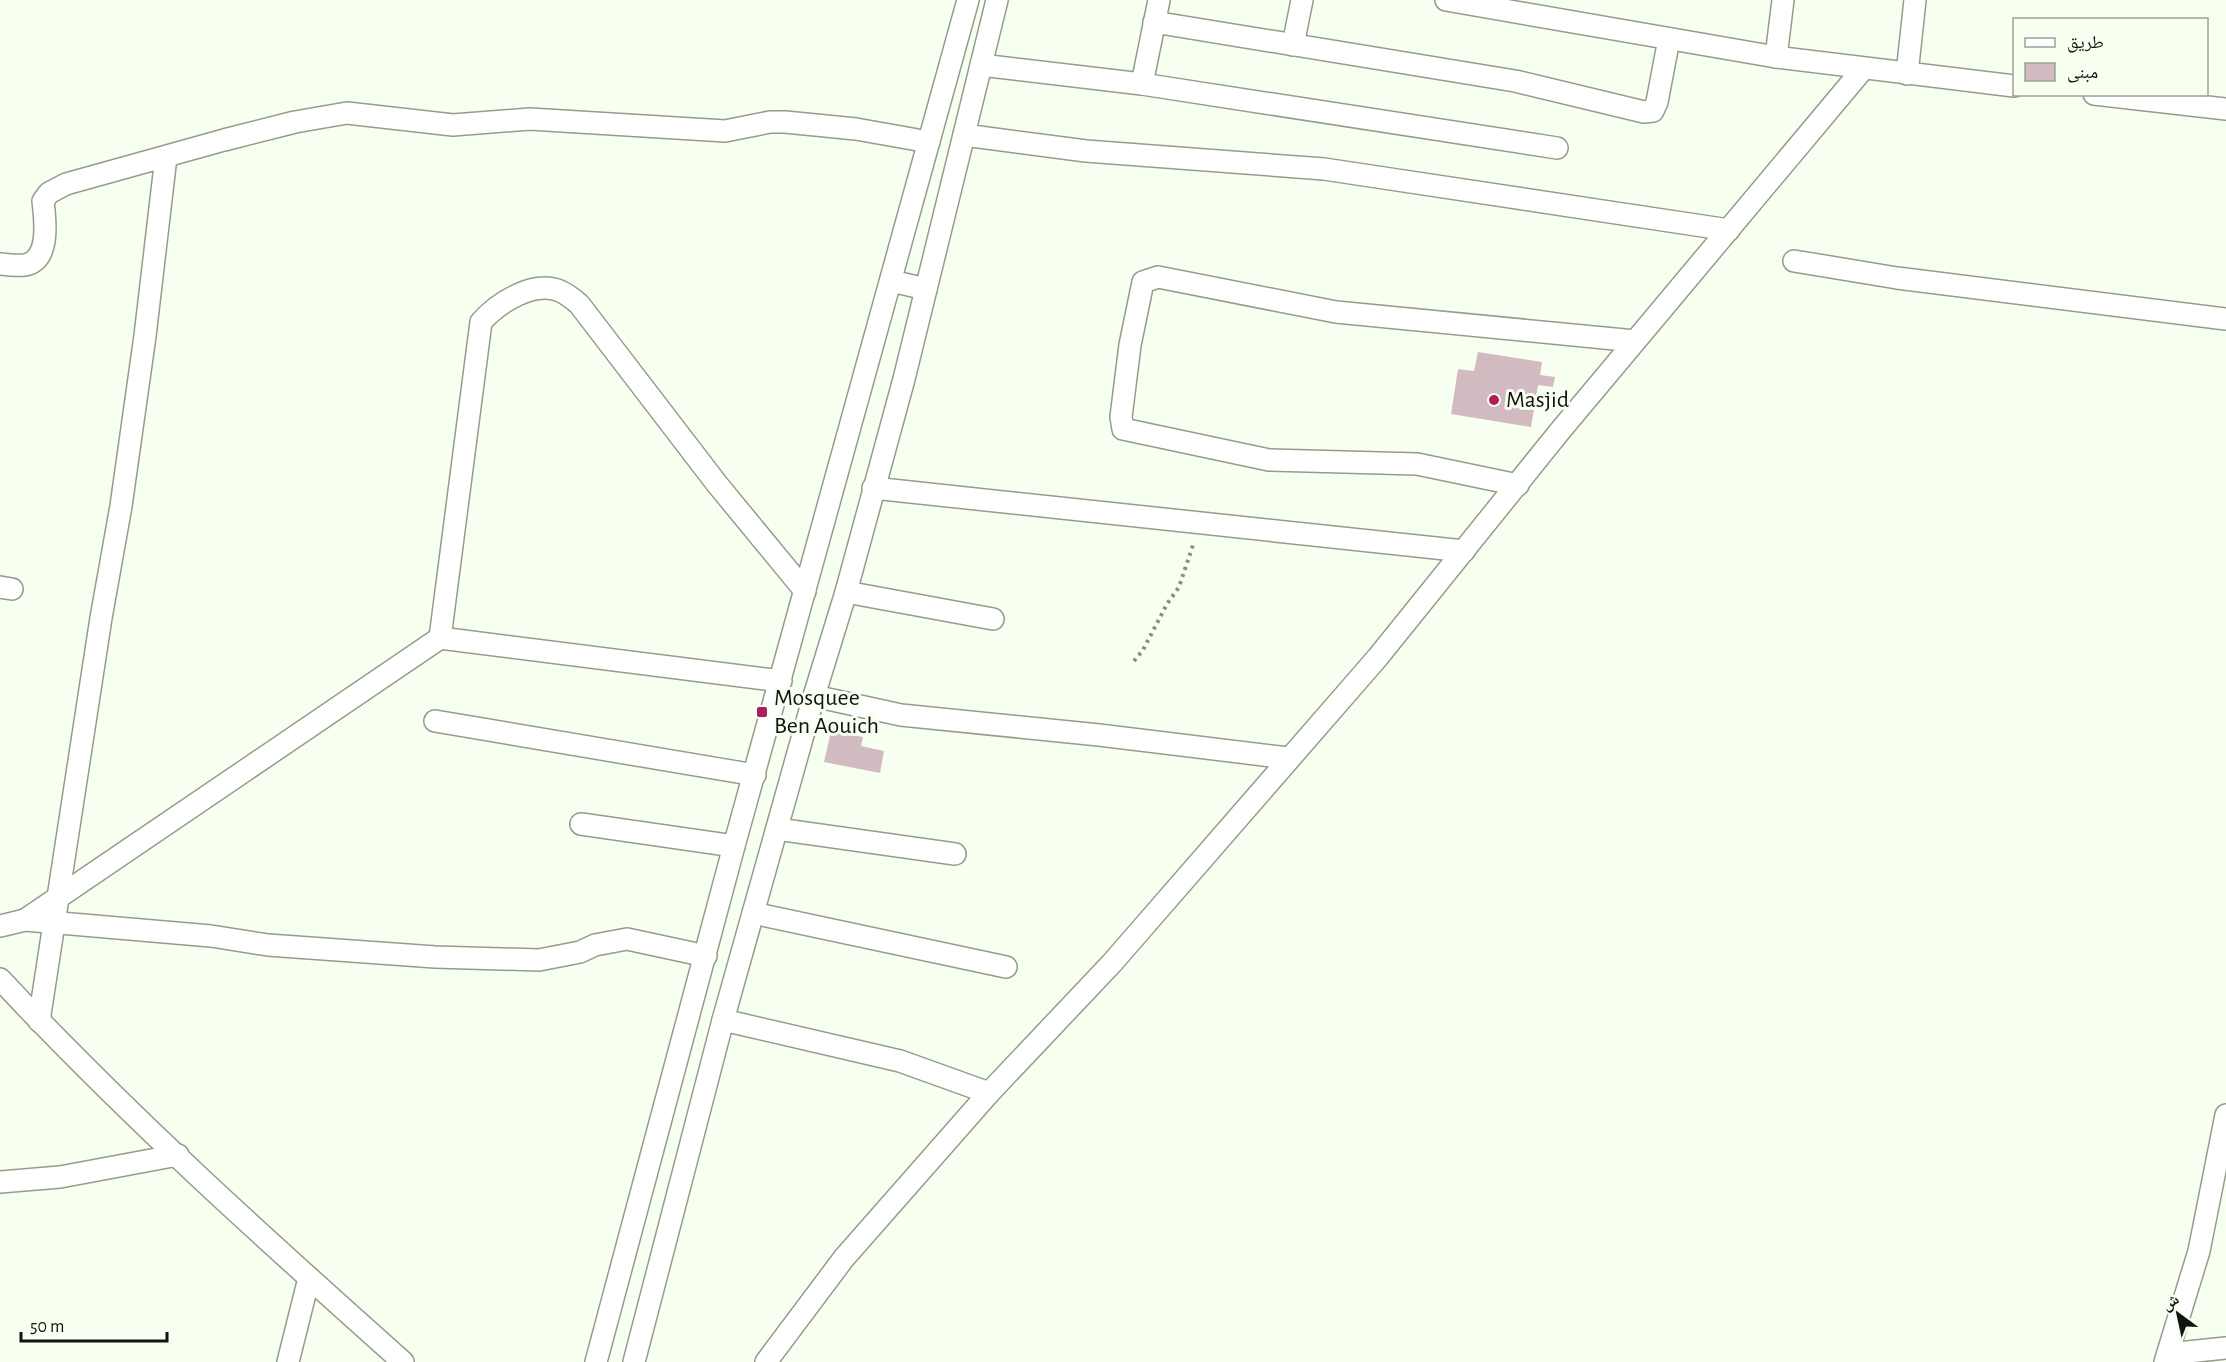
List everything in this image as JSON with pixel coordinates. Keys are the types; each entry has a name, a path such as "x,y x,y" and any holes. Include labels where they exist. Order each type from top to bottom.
{"street":[{"path":"596,1362 734,846 968,0"},
{"path":"634,1362 723,1020 814,696 846,592 904,379 997,0"},
{"path":"1142,84 1159,0"},
{"path":"1293,45 1302,0"},
{"path":"1446,0 1776,57 2013,86"},
{"path":"1776,57 1783,0"},
{"path":"1907,74 1916,0"},
{"path":"1154,21 1515,81 1644,112 1653,111 1657,102 1669,39"},
{"path":"981,65 1142,84 1557,148"},
{"path":"766,1362 844,1258 989,1093 1112,963 1377,657 1560,431 1863,69"},
{"path":"2112,96 2226,109"},
{"path":"0,264 24,265 32,262 39,254 46,235 43,201 49,193 66,184 296,122 347,113 453,125 530,119 724,132 770,122 785,122 856,129 929,142"},
{"path":"964,135 1086,151 1324,169 1729,230"},
{"path":"39,1021 101,618 121,506 145,336 166,157"},
{"path":"1794,261 1897,278 2226,319"},
{"path":"1518,485 1417,464 1269,459 1123,429 1121,417 1130,345 1143,282 1158,277 1336,312 1635,341"},
{"path":"891,281 926,289"},
{"path":"440,638 481,322 493,309 525,292 557,290 579,304 717,484 806,591"},
{"path":"873,488 1464,551"},
{"path":"846,592 993,619"},
{"path":"25,920 440,638 781,681"},
{"path":"814,696 901,715 1099,735 1288,758"},
{"path":"435,721 755,775"},
{"path":"581,824 734,846"},
{"path":"777,829 955,854"},
{"path":"753,913 1006,967"},
{"path":"0,926 25,920 211,936 268,945 435,957 539,960 627,939 706,956"},
{"path":"0,979 69,1053 309,1278 403,1362"},
{"path":"723,1020 900,1061 989,1093"},
{"path":"2226,1116 2218,1200 2199,1251 2166,1358 2226,1348"},
{"path":"0,1182 60,1176 178,1155"},
{"path":"288,1362 309,1278"}],"path":[{"path":"1134,661 1143,650 1167,604 1179,587 1200,522"}],"building":[{"name":"Masjid","path":"1478,352 1542,362 1540,375 1555,377 1553,387 1538,385 1531,427 1451,414 1458,369 1474,371"},
{"path":"831,731 863,737 861,746 884,751 880,773 824,762"}],"place":[{"name":"Masjid","path":"1494,400"},
{"name":"Mosquee Ben Aouich","path":"762,712"}]}
